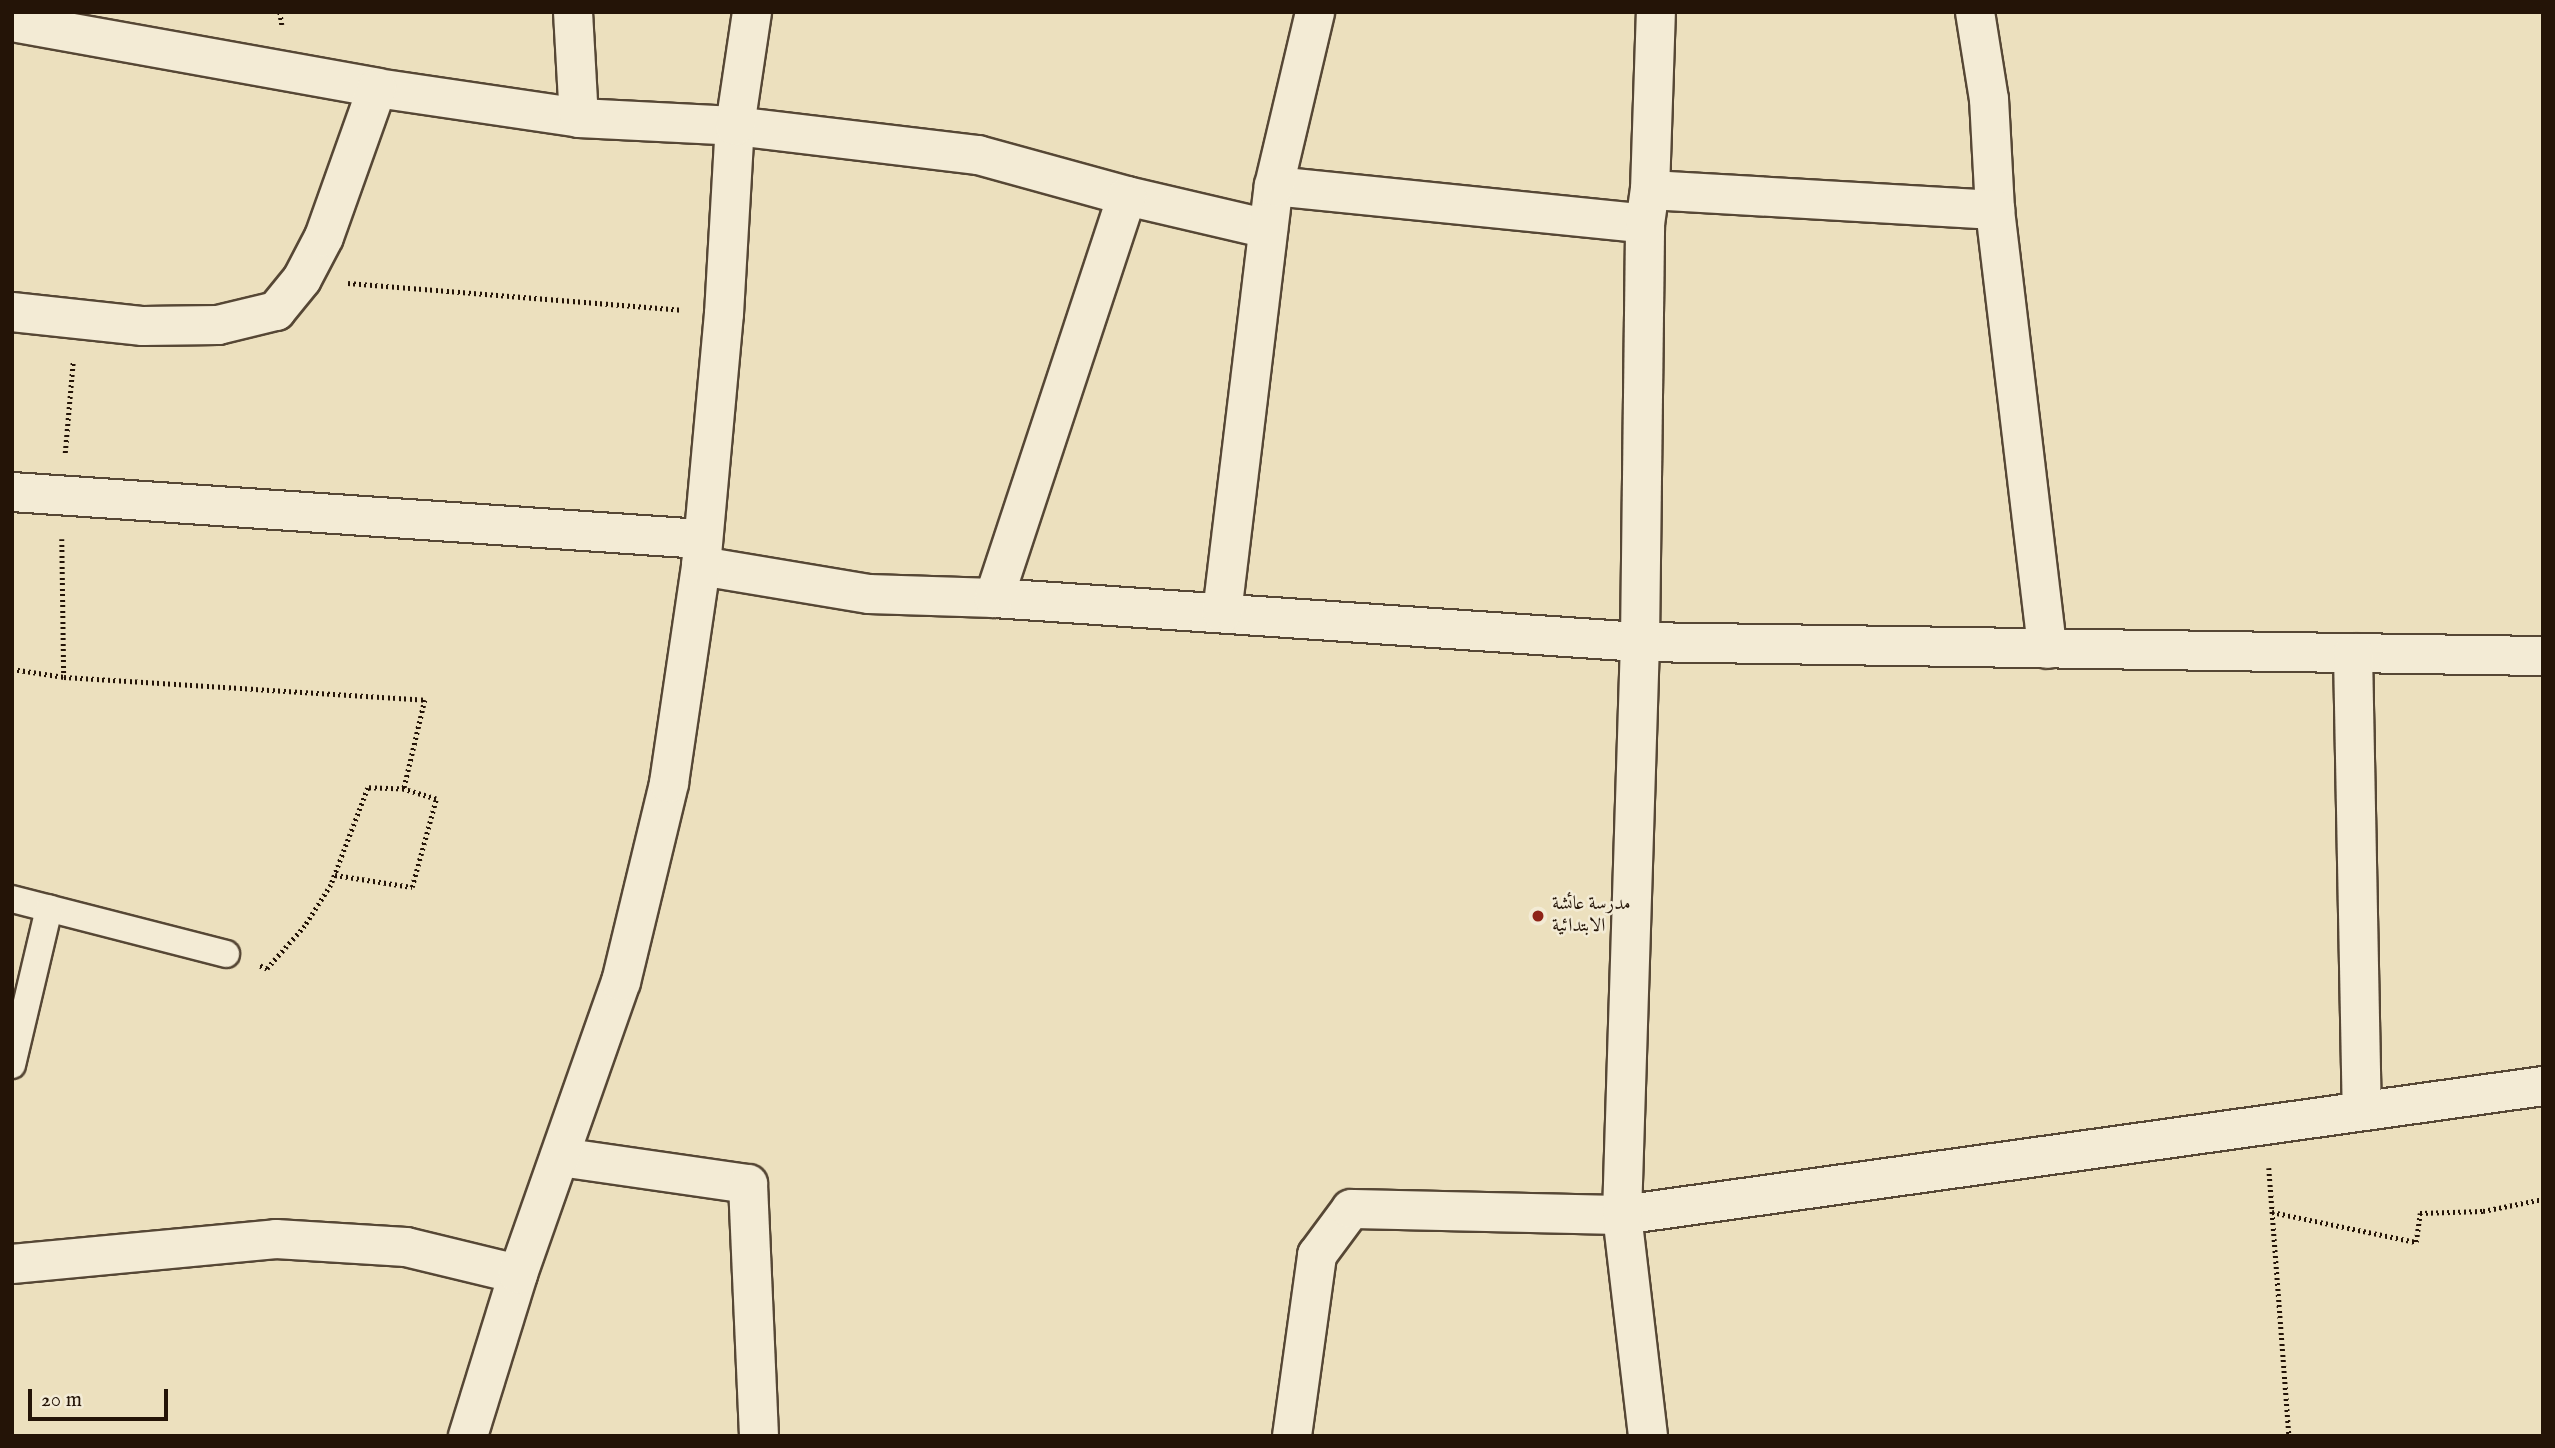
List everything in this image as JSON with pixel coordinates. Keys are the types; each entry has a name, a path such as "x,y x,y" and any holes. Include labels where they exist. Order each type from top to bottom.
{"street":[{"path":"573,12 579,118"},
{"path":"468,1436 518,1274 621,982 668,783 701,552 724,314 735,126 752,12"},
{"path":"1222,613 1274,186 1315,12"},
{"path":"1648,1436 1622,1215 1640,642 1648,207 1656,12"},
{"path":"1975,12 1989,99 1995,211 2047,649"},
{"path":"12,22 377,88 579,118 735,126 978,155 1127,196 1268,229"},
{"path":"12,312 143,326 218,325 276,311 302,279 324,237 377,88"},
{"path":"1274,186 1648,207 1995,211"},
{"path":"994,598 1127,196"},
{"path":"12,492 701,552 869,594 994,598 1640,642 2543,656"},
{"path":"2353,653 2362,1111"},
{"path":"1292,1436 1317,1255 1351,1209 1622,1215 2543,1086"},
{"path":"560,1157 748,1184 759,1436"},
{"path":"12,1264 276,1239 406,1247 518,1274"}],"lane":[{"path":"12,899 226,954"},
{"path":"12,1065 49,908"}],"path":[{"path":"302,279 724,314"},
{"path":"12,669 64,677 425,700 404,789"},
{"path":"226,954 268,969 305,926 335,875 368,788 404,789 436,799 412,887 335,875"},
{"path":"2266,1124 2289,1436"},
{"path":"2272,1212 2416,1242 2420,1213 2483,1211 2543,1199"}],"place":[{"name":"مدرسة عائشة الابتدائية","path":"1538,916"}]}
